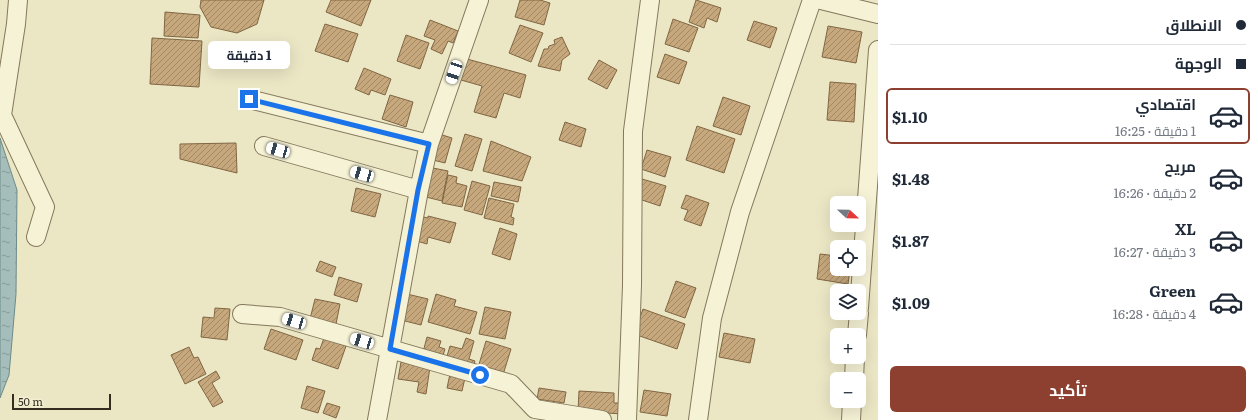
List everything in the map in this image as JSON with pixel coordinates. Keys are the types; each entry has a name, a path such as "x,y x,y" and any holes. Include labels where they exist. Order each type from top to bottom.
{"street":[{"path":"18,0 16,24 2,114 45,207 36,237"},
{"path":"377,420 418,190 429,144 479,0"},
{"path":"627,420 632,285 633,131 650,0"},
{"path":"698,420 712,318 740,212 812,0"},
{"path":"821,0 878,14"},
{"path":"861,284 878,50"},
{"path":"249,99 429,144"},
{"path":"264,146 418,190"},
{"path":"242,314 280,317 511,384 535,409 602,420"},
{"path":"851,420 852,408"}],"water":[{"path":"0,138 17,190 16,294 9,375 0,398"}],"building":[{"path":"201,0 264,0 257,24 237,33 211,27 200,7"},
{"path":"331,0 371,0 361,26 326,12"},
{"path":"520,0 540,0 550,3 544,25 515,17"},
{"path":"696,0 721,8 717,22 707,18 704,28 689,22"},
{"path":"165,12 200,15 198,38 164,36"},
{"path":"673,19 698,28 689,52 665,44"},
{"path":"430,20 458,31 453,43 448,41 442,54 431,49 435,40 424,36"},
{"path":"754,21 777,28 770,48 747,40"},
{"path":"325,24 358,34 348,62 315,51"},
{"path":"520,25 543,33 531,62 509,53"},
{"path":"828,26 862,32 856,63 822,57"},
{"path":"406,35 429,43 420,69 397,61"},
{"path":"562,37 570,54 562,60 560,71 538,66 544,49 548,49 549,46 555,44 554,40"},
{"path":"152,38 202,41 199,87 150,84"},
{"path":"665,54 687,62 679,84 657,77"},
{"path":"467,59 526,75 520,98 504,93 496,118 474,112 482,86 461,80"},
{"path":"599,60 617,70 607,89 588,79"},
{"path":"364,68 391,79 385,95 371,90 369,95 355,89"},
{"path":"830,82 856,84 854,122 827,120"},
{"path":"390,95 413,102 406,127 382,119"},
{"path":"723,97 750,106 741,135 713,126"},
{"path":"565,122 586,129 581,147 559,140"},
{"path":"697,126 735,139 724,173 686,160"},
{"path":"436,133 452,138 445,163 429,159"},
{"path":"465,134 482,139 472,171 455,166"},
{"path":"491,141 531,157 522,181 483,171"},
{"path":"236,143 237,173 180,159 180,144"},
{"path":"647,150 671,157 665,177 641,169"},
{"path":"428,167 448,171 442,201 422,196"},
{"path":"448,175 457,177 456,183 467,186 462,207 442,203"},
{"path":"642,179 666,186 660,206 636,198"},
{"path":"472,181 490,186 482,215 464,210"},
{"path":"494,182 521,187 518,202 491,196"},
{"path":"356,188 381,194 375,217 351,211"},
{"path":"686,195 709,203 701,226 684,220 688,210 681,208"},
{"path":"489,198 514,204 511,217 514,218 513,225 484,218"},
{"path":"419,216 428,218 428,216 456,223 450,243 428,237 427,244 413,240"},
{"path":"500,228 517,234 510,260 492,254"},
{"path":"820,254 830,255 830,276 849,276 848,284 817,279"},
{"path":"320,261 336,267 332,277 316,271"},
{"path":"339,277 362,284 357,302 334,295"},
{"path":"676,281 696,288 685,318 665,311"},
{"path":"407,294 428,299 421,325 401,320"},
{"path":"436,294 456,300 454,306 477,312 470,334 428,322"},
{"path":"315,299 340,304 336,324 310,319"},
{"path":"485,307 511,312 505,339 479,334"},
{"path":"215,308 230,309 227,340 201,337 203,317 214,318"},
{"path":"643,309 685,324 677,349 634,334"},
{"path":"271,329 303,340 296,360 264,349"},
{"path":"724,333 755,339 750,363 719,357"},
{"path":"427,337 441,341 439,347 445,349 441,362 422,356"},
{"path":"324,338 346,346 338,369 312,360 316,348 320,349"},
{"path":"466,338 474,341 469,359 475,361 472,371 445,363 450,346 462,349"},
{"path":"486,341 511,349 502,378 477,371"},
{"path":"189,347 194,358 198,357 206,374 185,384 171,355"},
{"path":"401,362 430,367 426,394 417,392 419,382 398,379"},
{"path":"216,371 220,378 212,383 223,402 213,407 198,382"},
{"path":"450,374 465,378 462,391 447,388"},
{"path":"307,386 325,391 318,413 301,408"},
{"path":"539,388 566,392 564,403 537,399"},
{"path":"644,390 671,394 667,416 640,412"},
{"path":"579,391 614,393 614,403 622,403 622,414 578,411"},
{"path":"327,403 340,407 336,418 323,413"}],"route":[{"path":"249,99 429,144 418,190 390,349 480,375"}]}
